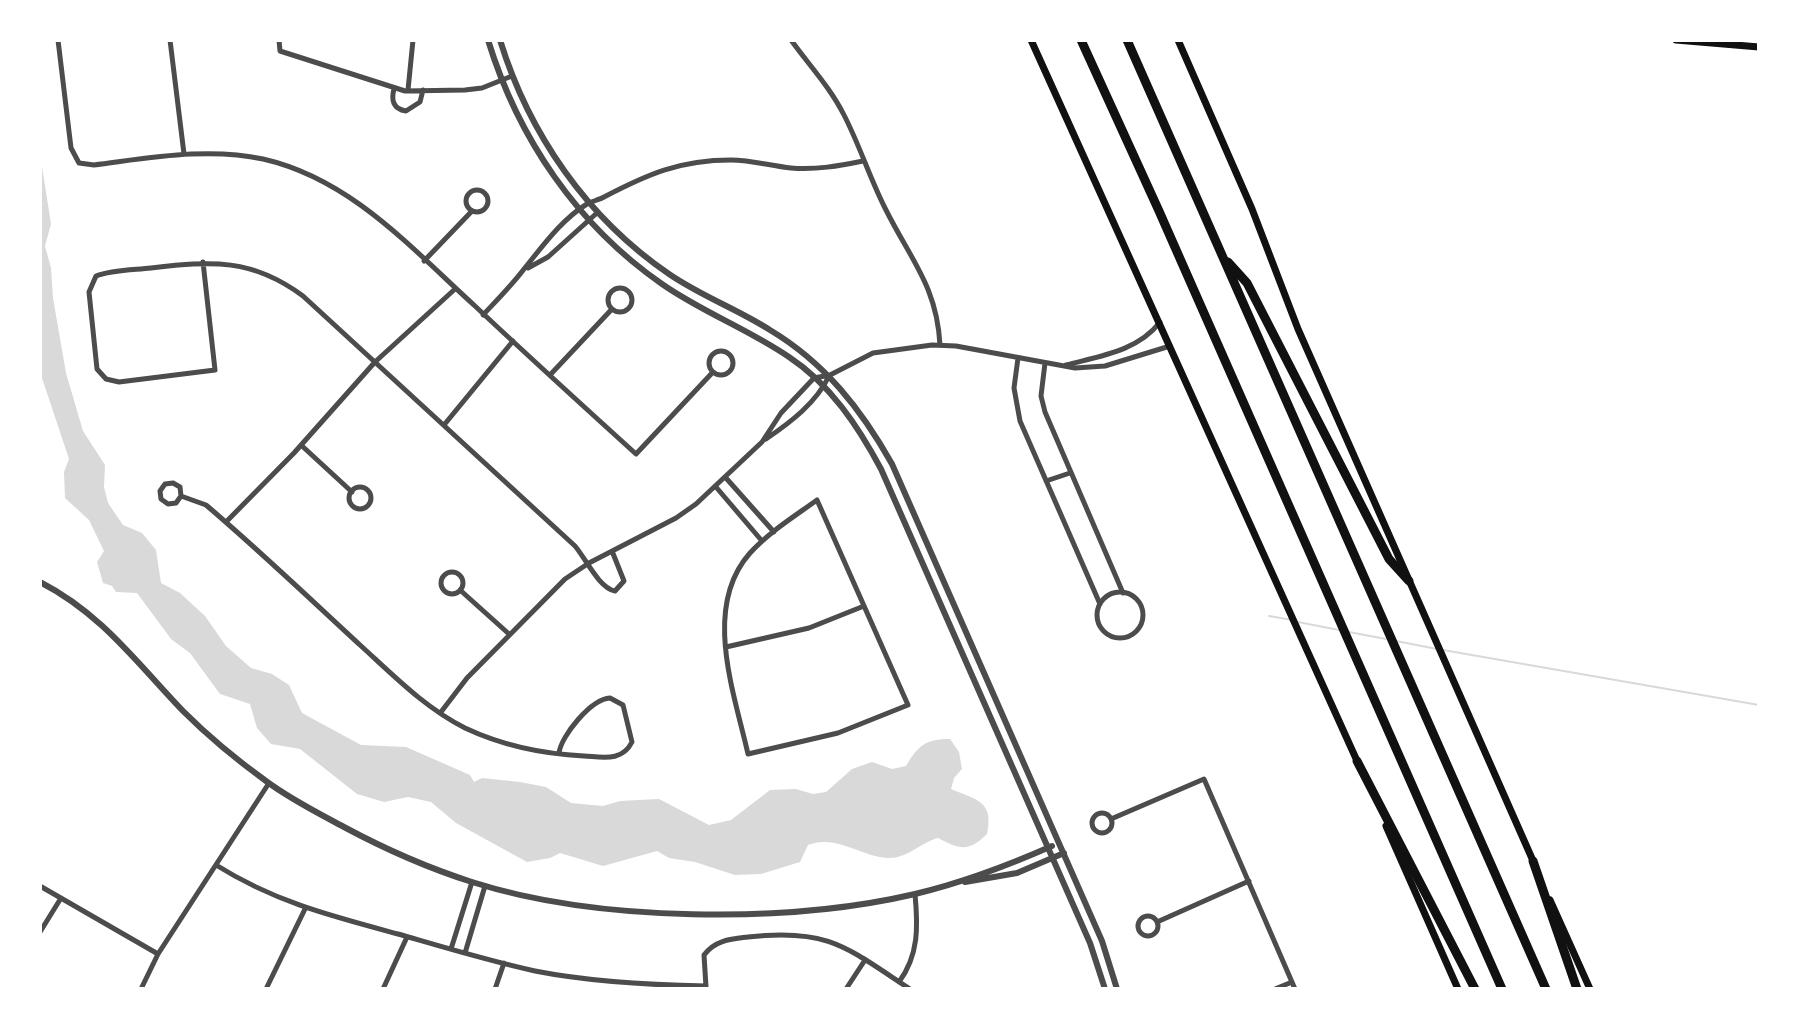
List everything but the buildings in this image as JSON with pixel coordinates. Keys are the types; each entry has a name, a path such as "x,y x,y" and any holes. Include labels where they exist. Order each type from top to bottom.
{"highway":[{"path":"1081,40 1502,989"},
{"path":"1127,40 1546,989"},
{"path":"1221,253 1247,283 1389,559 1409,581"},
{"path":"1357,761 1475,989"},
{"path":"1533,861 1577,989"}],"main road":[{"path":"1031,40 1458,989"},
{"path":"1178,40 1252,209 1298,329 1590,989"},
{"path":"1676,40 1759,47"}],"street":[{"path":"58,40 71,148 79,163 94,165 184,154 226,154 261,159 319,178 373,214 636,454 713,372"},
{"path":"170,40 184,154"},
{"path":"279,40 280,51 394,89 465,90 512,76"},
{"path":"408,90 413,40"},
{"path":"488,40 509,100 542,159 589,220 664,286 791,358 824,387 850,417 881,469 1090,943 1105,989"},
{"path":"500,40 529,114 553,154 589,203 631,245 669,274 770,329 796,347 830,375 859,409 892,464 1102,941 1117,989"},
{"path":"791,40 822,78 844,114 887,212 926,281 938,320 940,345"},
{"path":"394,89 394,104 406,111 420,102 423,90"},
{"path":"483,315 541,247 580,210 655,172 708,160 805,169 833,168 863,161"},
{"path":"475,191 483,192 488,199 487,207 480,212 472,211 467,204 468,196 475,191"},
{"path":"424,261 472,211"},
{"path":"524,270 548,257 598,212"},
{"path":"203,262 215,370 119,382 106,379 97,369 89,292 92,280 102,274 203,262 245,267 276,278 303,296 575,546 603,584 615,591 624,581 612,551"},
{"path":"622,288 629,292 632,299 630,307 620,312 612,309 609,302 612,292 622,288"},
{"path":"226,522 301,445 375,362 455,289"},
{"path":"550,375 612,309"},
{"path":"1065,365 1136,344 1149,336 1160,322"},
{"path":"444,425 513,341"},
{"path":"762,442 781,413 814,378 830,375 873,353 940,345 1075,368 1105,366 1171,346"},
{"path":"720,351 729,354 733,362 730,371 721,375 713,372 709,364 712,355 720,351"},
{"path":"1018,358 1014,388 1020,421 1100,604"},
{"path":"1045,363 1041,396 1045,412 1123,593 1136,600 1142,613 1139,627 1129,636 1115,638 1102,630 1097,615 1100,604 1108,596 1123,593"},
{"path":"441,712 467,678 565,579 589,563 676,518 716,487 762,442 791,422 824,387 830,375"},
{"path":"301,445 352,492"},
{"path":"1046,481 1070,473"},
{"path":"726,478 774,532"},
{"path":"173,483 180,487 181,496 176,503 168,504 161,499 160,491 165,484 173,483"},
{"path":"716,487 763,541"},
{"path":"359,488 367,490 371,497 369,505 361,509 354,507 350,499 352,492 359,488"},
{"path":"181,496 206,505 399,681 441,712 487,737 559,753 614,757 626,752 632,737 626,709 619,701 604,698 565,735 559,753"},
{"path":"817,500 908,705 838,733 748,754 726,647 724,616 731,584 749,554 774,532 817,500"},
{"path":"451,572 459,574 463,582 460,590 453,594 445,591 441,583 444,575 451,572"},
{"path":"40,582 109,629 184,711 269,783 367,839 485,886 581,905 675,913 828,908 915,894 953,883 1059,842"},
{"path":"460,590 509,634"},
{"path":"726,647 809,628 864,606"},
{"path":"1111,819 1204,779 1294,986 1275,989"},
{"path":"141,989 158,954 269,783"},
{"path":"1106,813 1111,819 1112,826 1106,832 1099,832 1093,827 1093,819 1098,814 1106,813"},
{"path":"953,883 997,878 1064,853"},
{"path":"216,865 268,895 305,909 535,971 605,981 706,988 704,955 713,944 725,940 800,935 833,941 910,989"},
{"path":"1157,922 1249,881"},
{"path":"451,949 472,882"},
{"path":"40,886 158,954"},
{"path":"465,953 485,886"},
{"path":"899,982 916,942 915,894"},
{"path":"40,932 61,898"},
{"path":"266,989 305,909"},
{"path":"1144,916 1151,916 1157,922 1157,929 1152,935 1144,935 1138,930 1138,922 1144,916"},
{"path":"383,989 407,937"},
{"path":"846,989 865,959"},
{"path":"495,989 504,963"},
{"path":"604,989 605,981"}],"shaded area":[{"path":"40,154 51,224 45,246 66,373 83,431 105,465 104,487 108,503 123,525 142,533 156,550 161,583 180,593 205,616 226,646 251,668 272,674 289,685 302,713 361,745 406,747 470,775 474,782 482,778 520,782 546,787 571,803 603,806 620,801 659,799 709,825 731,820 770,790 796,789 813,794 826,792 852,769 872,762 892,769 906,766 923,745 934,740 950,739 959,752 962,769 954,778 951,789 976,799 986,808 989,823 987,834 969,847 958,847 938,838 894,858 818,842 808,845 800,862 761,874 735,875 695,862 669,858 657,851 603,866 560,853 527,862 456,823 431,802 408,797 384,802 357,794 300,749 271,744 257,728 250,704 220,694 190,653 171,639 137,593 116,592 112,586 103,583 97,562 104,551 89,520 65,498 64,472 69,459 40,372"}],"waterway":[{"path":"1269,616 1292,620"},
{"path":"1298,622 1339,630"},
{"path":"1349,632 1386,639"},
{"path":"1396,641 1437,649"},
{"path":"1443,650 1759,705"}]}
